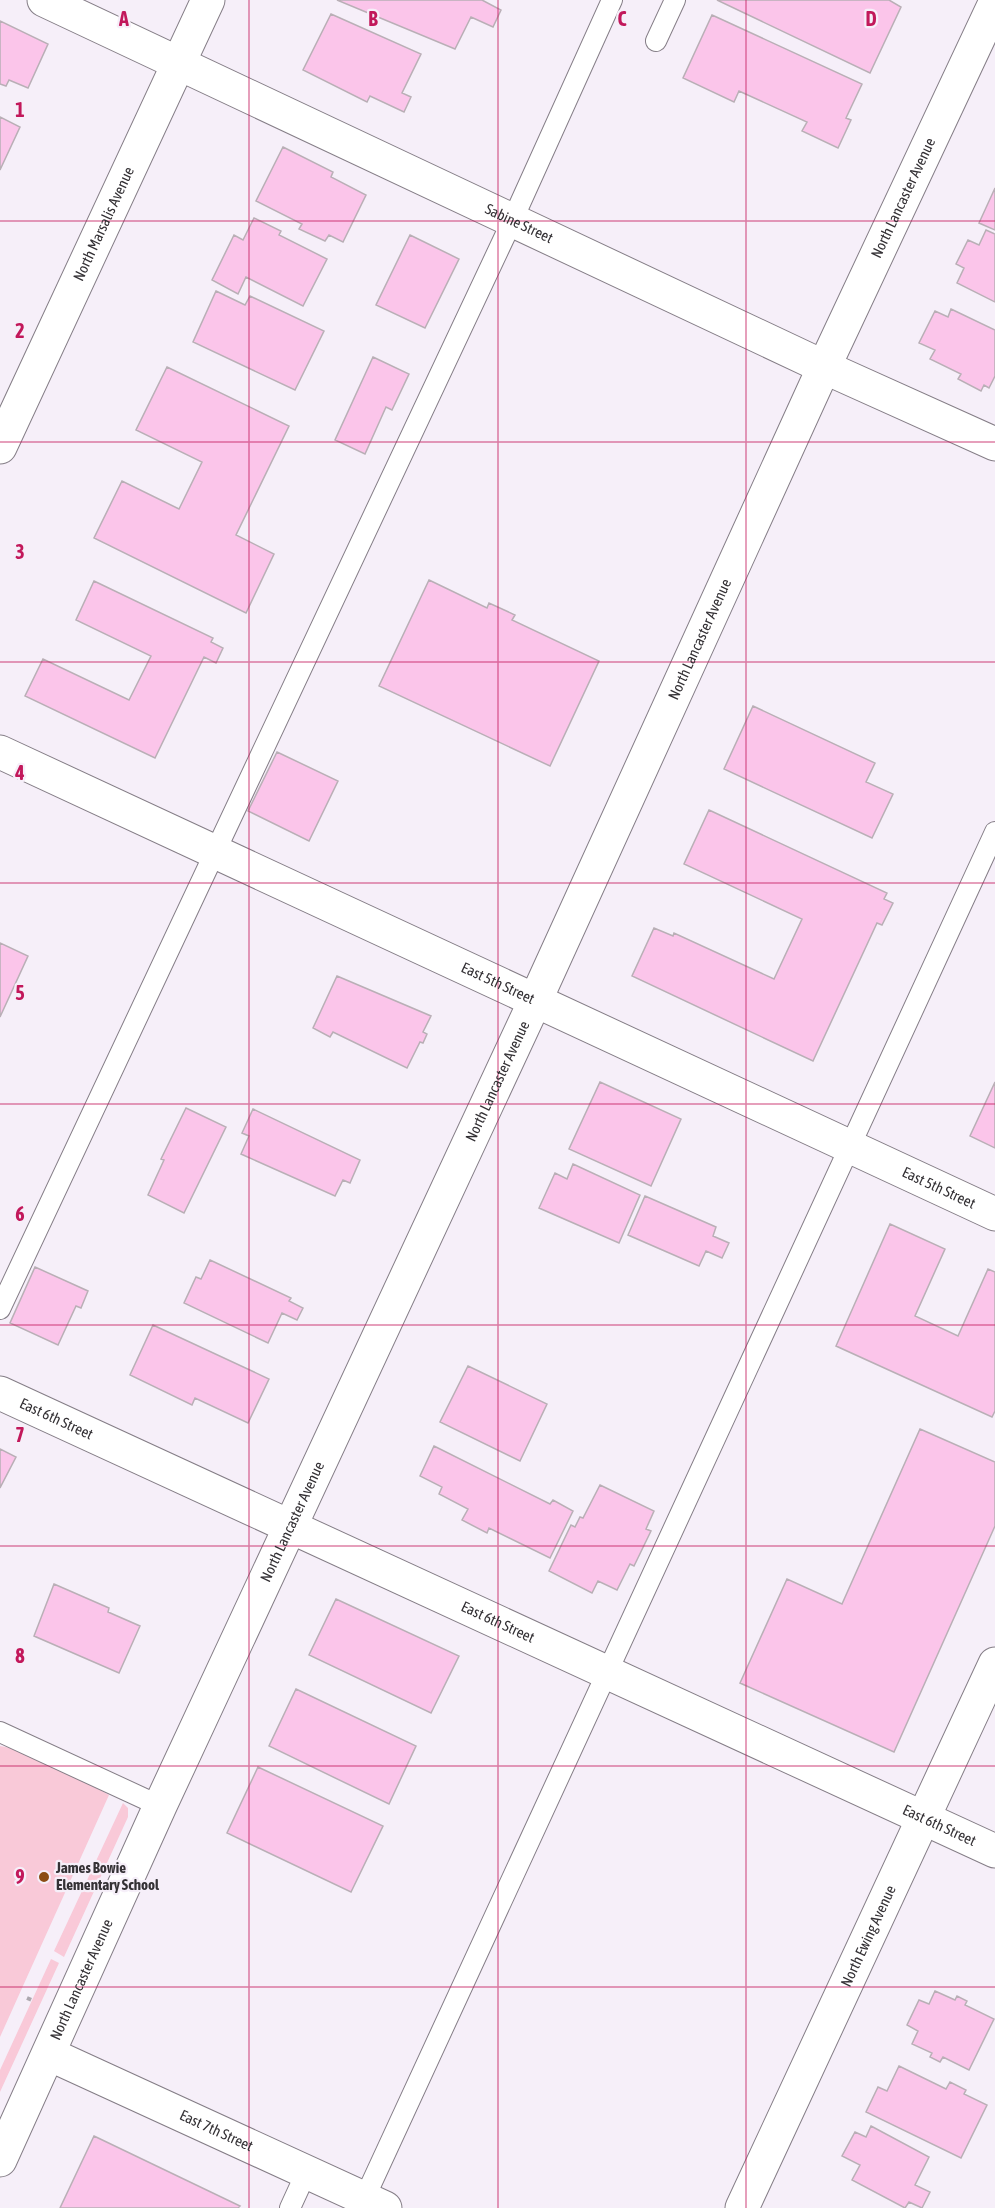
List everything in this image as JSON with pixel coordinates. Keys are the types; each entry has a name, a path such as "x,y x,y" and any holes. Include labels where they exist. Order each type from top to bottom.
{"street":[{"name":"Sabine Street","path":"44,0 824,367 995,444"},
{"name":"North Marsalis Avenue","path":"0,447 208,0"},
{"name":"North Lancaster Avenue","path":"0,2160 160,1806 534,1001 824,367 995,3"},
{"name":"East 5th Street","path":"0,752 995,1214"},
{"name":"East 6th Street","path":"0,1393 292,1525 995,1851"},
{"name":"North Ewing Avenue","path":"742,2208 995,1664"},
{"name":"East 7th Street","path":"49,2054 370,2205"}],"lane":[{"path":"0,1309 513,219 612,0"},
{"path":"656,41 675,0"},
{"path":"370,2205 608,1673 995,832"},
{"path":"0,1732 160,1806"},
{"path":"290,2208 306,2173"}],"shaded area":[{"name":"James Bowie Elementary School","path":"0,1746 42,1759 70,1772 109,1795 0,2037"},
{"path":"123,1803 128,1808 128,1817 64,1957 54,1951"},
{"path":"51,1959 59,1963 0,2092 0,2070"}],"building":[{"path":"337,0 482,0 501,10 493,27 471,17 455,49"},
{"path":"717,0 889,0 901,7 870,73"},
{"path":"331,14 421,54 402,93 411,97 404,112 370,96 367,102 303,70"},
{"path":"712,15 862,84 846,118 851,120 838,148 802,131 807,122 739,91 734,102 683,78"},
{"path":"0,21 48,44 28,88 9,80 6,86 0,84"},
{"path":"0,117 20,127 0,170"},
{"path":"283,147 333,172 331,177 366,195 343,242 329,235 325,241 299,229 302,224 256,201"},
{"path":"995,188 995,230 979,223"},
{"path":"254,218 281,231 279,235 327,259 303,306 246,277 238,294 212,280 234,235 243,240"},
{"path":"986,230 995,234 995,302 957,283 964,268 956,264 968,240 979,245"},
{"path":"410,235 459,259 425,328 376,305"},
{"path":"216,291 245,305 250,296 324,331 295,390 193,342"},
{"path":"951,309 995,330 995,376 989,388 984,385 981,391 958,379 961,374 930,359 935,350 919,343 935,311 948,317"},
{"path":"373,357 409,374 392,410 386,407 365,454 335,440"},
{"path":"167,367 289,426 236,535 274,554 246,613 94,538 122,481 179,509 202,462 136,430"},
{"path":"429,580 487,608 489,603 515,615 512,620 599,661 550,766 379,686"},
{"path":"94,581 213,638 211,642 223,648 216,663 204,657 155,758 25,696 43,659 129,700 151,656 76,620"},
{"path":"753,706 875,763 866,782 893,794 872,838 724,769"},
{"path":"277,752 338,781 309,841 248,811"},
{"path":"709,810 887,893 884,899 893,903 882,925 877,923 813,1061 632,976 654,928 673,936 674,933 774,979 802,919 684,864"},
{"path":"0,943 28,956 0,1017"},
{"path":"337,976 431,1016 423,1032 427,1034 423,1043 420,1042 407,1068 333,1032 330,1037 313,1028"},
{"path":"600,1082 681,1119 651,1186 569,1149"},
{"path":"995,1082 995,1148 970,1136"},
{"path":"186,1108 226,1127 184,1213 148,1195 164,1160 161,1159"},
{"path":"253,1109 360,1160 350,1183 343,1180 335,1196 241,1154 249,1136 242,1133"},
{"path":"573,1164 640,1195 619,1243 539,1208 555,1173 567,1179"},
{"path":"645,1196 716,1227 713,1236 729,1243 722,1258 706,1251 699,1266 628,1235"},
{"path":"890,1224 945,1249 915,1316 958,1336 988,1269 995,1272 995,1411 992,1417 836,1346"},
{"path":"210,1260 291,1298 289,1301 303,1308 297,1320 282,1313 268,1343 184,1303 196,1277 201,1279"},
{"path":"35,1267 88,1291 81,1308 76,1306 58,1345 10,1323"},
{"path":"153,1325 269,1379 248,1423 195,1398 192,1405 130,1375"},
{"path":"468,1366 547,1404 520,1461 440,1422"},
{"path":"920,1429 995,1462 995,1526 894,1752 740,1683 787,1579 842,1604"},
{"path":"434,1446 550,1504 553,1500 573,1511 550,1558 489,1528 487,1533 462,1520 468,1509 439,1494 442,1487 420,1476"},
{"path":"0,1449 16,1457 0,1488"},
{"path":"600,1485 654,1511 646,1529 651,1531 634,1566 630,1564 617,1590 598,1581 592,1593 549,1571 571,1525 575,1527 580,1517 583,1518"},
{"path":"54,1584 109,1608 108,1612 140,1626 119,1673 34,1636"},
{"path":"336,1599 459,1656 431,1713 309,1655"},
{"path":"296,1689 416,1746 389,1804 269,1746"},
{"path":"258,1767 383,1826 351,1892 227,1833"},
{"path":"935,1991 955,2000 957,1996 967,2001 965,2005 994,2019 969,2070 943,2057 940,2062 930,2057 932,2053 912,2044 918,2031 907,2025 919,2000 929,2004"},
{"path":"899,2066 946,2089 950,2082 966,2090 964,2094 987,2105 961,2158 866,2112 878,2087 887,2091"},
{"path":"871,2126 929,2157 915,2185 930,2192 922,2208 909,2202 905,2208 852,2180 860,2165 842,2156 855,2132 866,2137"},
{"path":"94,2136 240,2206 238,2208 60,2208"}],"place":[{"name":"James Bowie Elementary School","path":"44,1877"}]}
